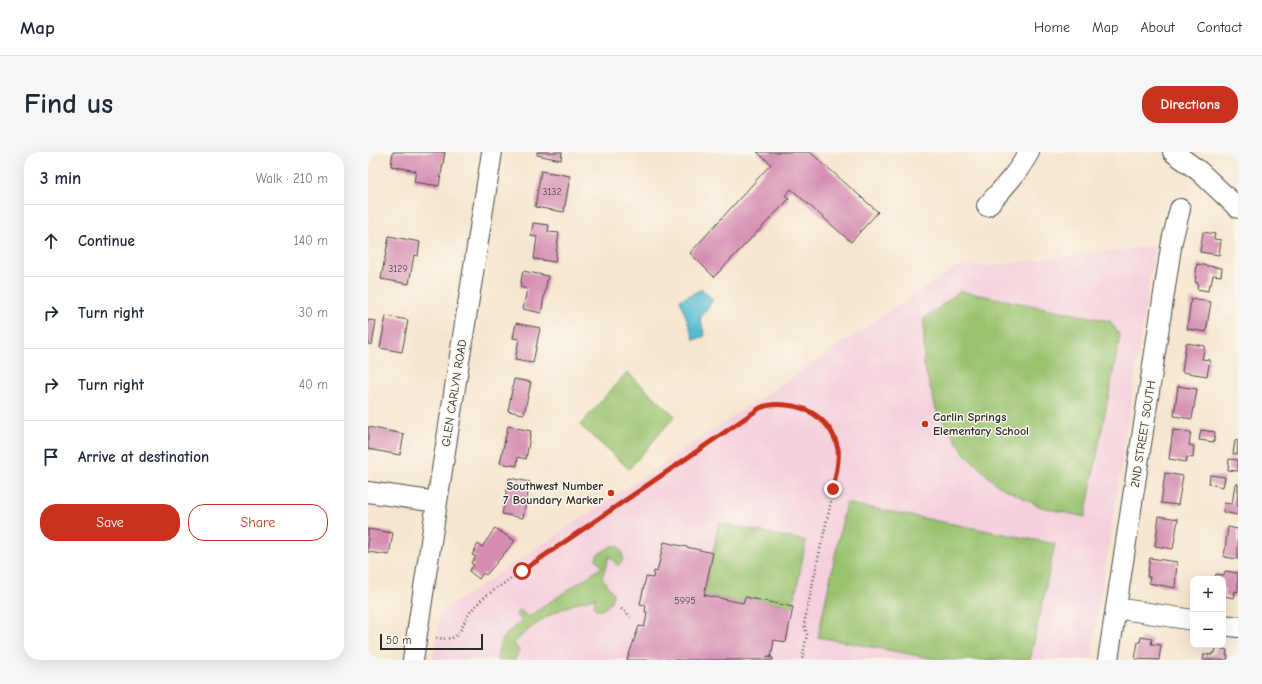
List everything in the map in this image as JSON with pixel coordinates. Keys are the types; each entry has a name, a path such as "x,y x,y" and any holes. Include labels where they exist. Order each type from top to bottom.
{"street":[{"name":"GLEN CARLYN ROAD","path":"414,660 427,636 437,502 492,152"},
{"path":"987,206 1009,182 1029,152"},
{"path":"1176,153 1199,171 1238,208"},
{"name":"2ND STREET SOUTH","path":"1108,660 1172,241 1180,209"},
{"path":"368,492 437,502"},
{"path":"1116,608 1190,620"},
{"path":"1226,625 1238,627"}],"path":[{"path":"427,636 448,639 456,636 460,632 471,611 487,595 760,408 774,404 792,405 808,410 823,420 833,433 838,450 838,461 833,489 804,624 807,634 802,660"},
{"path":"621,609 630,616"}],"shaded area":[{"name":"Carlin Springs Elementary School","path":"1155,246 1091,660 433,660 440,613 956,267 988,266"}],"green space":[{"path":"960,291 1110,321 1120,336 1085,517 1041,507 997,485 964,453 937,412 924,366 924,319"},
{"path":"627,372 675,416 629,469 580,425"},
{"path":"846,503 1055,544 1030,660 941,660 818,637"},
{"path":"719,523 806,541 793,607 745,597 743,603 704,595"},
{"path":"612,546 618,546 622,552 623,559 618,566 609,556 602,578 613,593 613,596 612,600 606,607 597,610 594,607 595,598 561,609 541,620 514,643 519,651 515,660 497,660 499,647 504,637 522,621 516,614 520,610 528,617 602,567 596,559 597,555"}],"water":[{"path":"702,289 713,300 700,318 705,336 694,340 680,300"}],"building":[{"path":"393,152 445,152 439,186 414,182 416,171 391,166"},
{"path":"537,152 562,152 561,160 537,155"},
{"path":"757,152 810,152 878,212 851,242 791,189 785,196 789,199 714,277 690,253 771,164"},
{"path":"541,171 570,176 564,212 535,207"},
{"path":"533,223 549,225 548,232 559,233 555,262 534,259 537,237 531,236"},
{"path":"1203,232 1215,234 1214,239 1221,240 1219,255 1200,252"},
{"path":"389,236 420,242 418,256 414,255 409,284 381,279"},
{"path":"1197,264 1222,268 1221,276 1213,275 1208,291 1197,289 1198,283 1195,282"},
{"path":"523,271 548,276 541,313 523,309 527,289 520,287"},
{"path":"1191,299 1211,302 1206,332 1187,329"},
{"path":"386,316 408,320 402,352 380,348"},
{"path":"368,320 376,321 372,345 368,344"},
{"path":"516,323 540,328 533,363 515,360 519,339 513,338"},
{"path":"1186,343 1205,346 1202,359 1210,360 1207,376 1182,372"},
{"path":"514,379 531,382 524,414 508,411"},
{"path":"1178,386 1197,389 1192,419 1174,416"},
{"path":"508,426 531,431 526,459 518,457 517,466 500,463"},
{"path":"368,427 404,434 400,455 368,449"},
{"path":"1173,430 1191,432 1189,445 1194,446 1193,458 1187,457 1186,462 1169,459"},
{"path":"1201,430 1215,432 1214,442 1199,440"},
{"path":"1235,440 1238,441 1238,454 1233,454"},
{"path":"1229,459 1238,460 1238,471 1228,470"},
{"path":"1165,473 1183,476 1178,505 1161,503"},
{"path":"1210,475 1225,477 1223,487 1209,484"},
{"path":"509,478 530,482 523,518 502,514"},
{"path":"1235,484 1238,484 1238,515 1223,512 1224,503 1232,504"},
{"path":"1159,516 1178,519 1173,549 1155,546"},
{"path":"1228,527 1238,529 1238,559 1224,557"},
{"path":"495,528 515,541 486,575 483,573 479,579 469,571 474,565 471,563 476,557 472,555 478,544 482,547"},
{"path":"368,529 393,533 389,555 368,552"},
{"path":"664,542 713,553 704,595 743,603 745,597 793,607 786,642 774,640 771,657 767,656 773,658 773,660 627,660 639,626 644,627 646,620 646,605 640,604 646,577 653,578 654,571 657,572"},
{"path":"1150,558 1177,562 1175,588 1149,583 1150,577 1147,577"},
{"path":"1225,571 1238,573 1238,592 1235,591 1234,598 1226,596 1226,576 1216,576 1216,574 1224,575"},
{"path":"1141,637 1152,639 1151,644 1161,645 1159,660 1135,659 1138,642 1140,642"},
{"path":"1216,648 1227,650 1227,660 1203,660 1204,654 1212,655 1212,653 1215,653"}],"place":[{"name":"Carlin Springs Elementary School","path":"925,424"},
{"name":"Southwest Number 7 Boundary Marker","path":"611,493"}],"route":[{"path":"522,571 568,541 760,408 767,405 792,405 808,410 823,420 833,433 838,450 838,461 833,489"}]}
